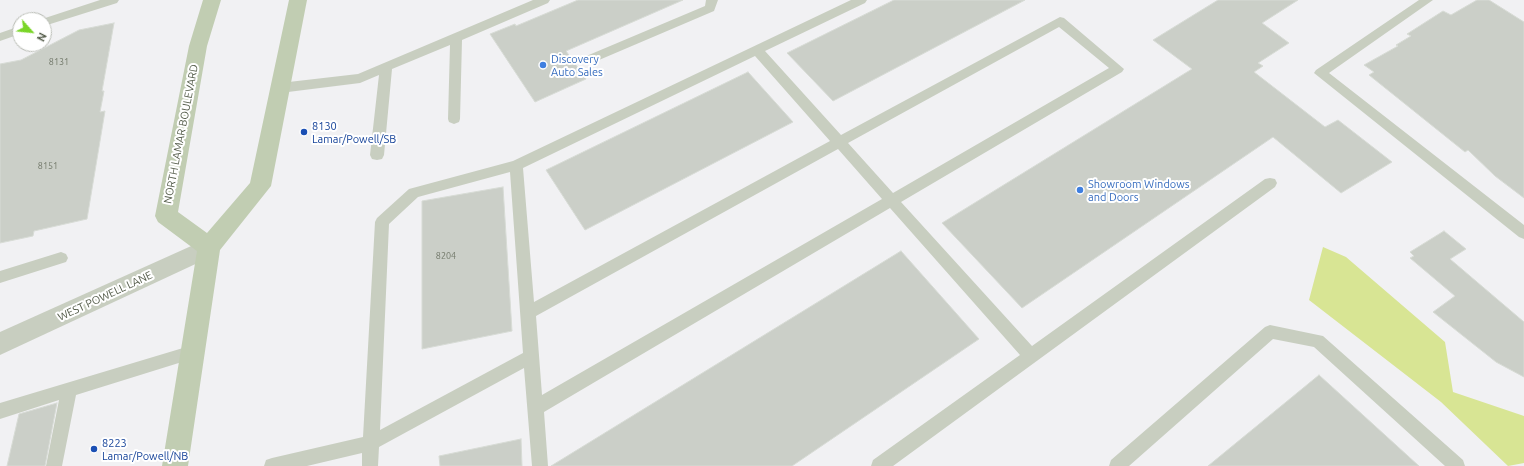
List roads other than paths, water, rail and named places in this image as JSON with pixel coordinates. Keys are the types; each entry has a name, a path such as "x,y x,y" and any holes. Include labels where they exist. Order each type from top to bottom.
{"main road":[{"path":"197,0 198,46"},
{"name":"NORTH LAMAR BOULEVARD","path":"209,247 166,216 198,46 212,0"},
{"path":"175,466 209,247 260,186 298,0"}],"street":[{"name":"WEST POWELL LANE","path":"0,344 209,247"}],"lane":[{"path":"52,19 112,0"},
{"path":"280,88 360,78 544,0"},
{"path":"588,60 710,8 712,0"},
{"path":"370,466 382,222 414,193 516,165 862,0"},
{"path":"1427,0 1320,73 1524,233"},
{"path":"528,313 1060,21 1118,68 535,408"},
{"path":"0,37 12,33"},
{"path":"454,119 456,37"},
{"path":"757,50 1031,356"},
{"path":"377,155 386,67"},
{"path":"516,165 540,466"},
{"path":"879,466 1270,183"},
{"path":"0,277 61,258"},
{"path":"1117,466 1270,332 1318,341 1457,466"},
{"path":"0,411 193,352"},
{"path":"272,466 371,443 531,357"},
{"path":"54,466 69,390"}],"place":[{"name":"Discovery Auto Sales","path":"543,65"},
{"name":"8130 Lamar/Powell/SB","path":"304,132"},
{"name":"Showroom Windows and Doors","path":"1080,190"},
{"name":"8223 Lamar/Powell/NB","path":"94,449"}]}
